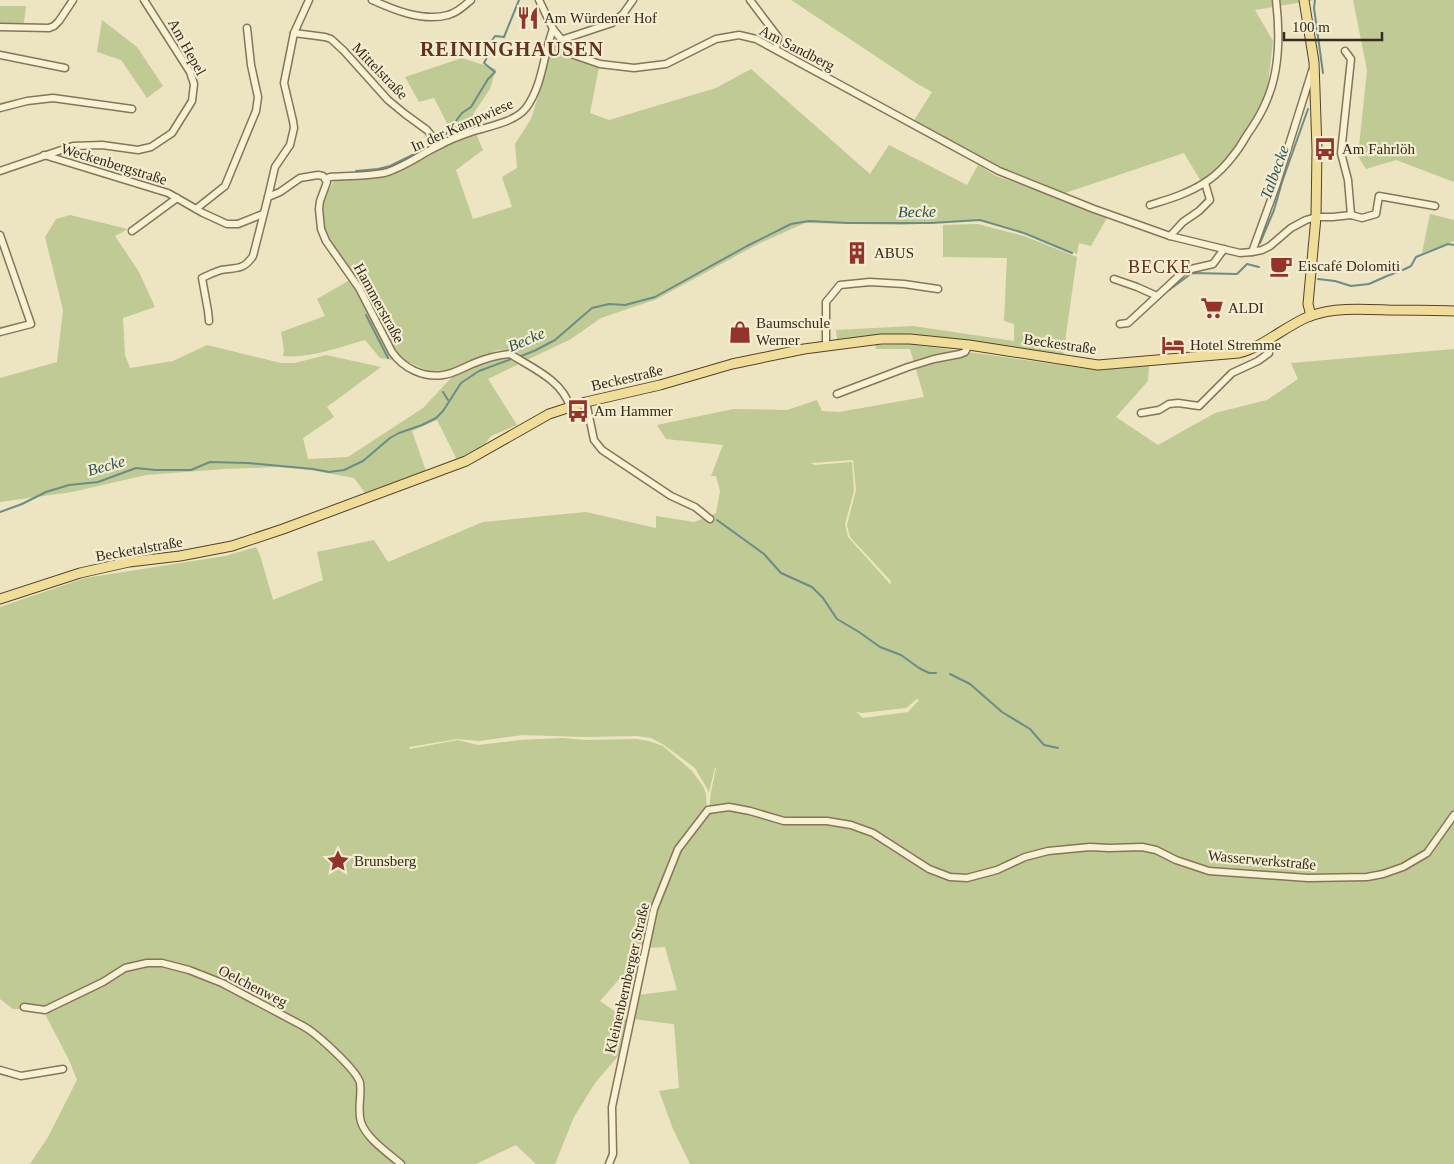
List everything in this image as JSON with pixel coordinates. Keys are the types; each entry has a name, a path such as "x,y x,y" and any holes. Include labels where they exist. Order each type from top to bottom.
{"main road":[{"path":"1304,0 1314,62 1316,150 1316,217 1308,304 1311,316"},
{"path":"1266,342 1294,324 1311,316 1333,310 1454,311"},
{"name":"Beckestraße","path":"283,529 466,461 549,414 586,402 660,385 732,364 804,349 881,339 910,338 1098,365 1239,353 1266,342"},
{"name":"Becketalstraße","path":"0,599 80,573 129,562 180,556 232,546 283,529"}],"street":[{"path":"0,27 49,28 54,26 73,0"},
{"name":"Am Hepel","path":"0,170 73,146 102,145 138,150 151,147 172,133 192,101 195,91 194,84 190,72 144,0"},
{"path":"209,321 202,278 222,270 239,268 248,264 253,256 275,167 290,145 294,128 284,83 294,33 310,0"},
{"path":"372,0 389,8 422,17 447,16 471,0"},
{"name":"Am Sandberg","path":"539,0 553,29 574,55 600,64 634,68 666,64 716,39 739,35 756,39 999,172 1170,236"},
{"path":"561,40 612,24 623,14 633,0"},
{"path":"750,0 778,38 776,49"},
{"path":"1150,205 1179,196 1205,183 1228,161 1242,144 1266,101 1276,63 1278,22 1276,0"},
{"path":"196,209 225,186 256,112 258,97 247,28"},
{"name":"In der Kampwiese","path":"326,179 330,177 384,173 415,159 439,145 520,115 539,84 553,29"},
{"name":"Mittelstraße","path":"294,33 325,37 331,40 344,51 388,100 427,130 439,145"},
{"path":"1345,51 1351,59 1341,153 1348,180 1351,215"},
{"path":"0,56 65,68"},
{"path":"1252,252 1276,186 1314,62"},
{"path":"0,108 27,101 53,98 132,108"},
{"name":"Weckenbergstraße","path":"44,155 168,193 228,224 238,224 263,214"},
{"path":"268,197 280,192 300,178 318,175 326,179"},
{"name":"Hammerstraße","path":"326,179 327,182 320,201 319,210 321,229 326,241 359,288 392,352 398,359 409,368 419,372 442,376 498,355 510,354 556,384 567,397 570,407"},
{"path":"1205,183 1210,200 1199,211 1183,222 1170,236 1240,253 1262,250 1270,246 1291,228 1316,217 1351,215 1362,218 1376,214 1378,196 1435,206"},
{"name":"Weckenbergstraße","path":"132,231 177,198"},
{"path":"0,235 31,324 0,332"},
{"path":"1120,324 1128,323 1182,273 1212,264 1224,249"},
{"path":"1114,279 1157,296"},
{"path":"826,346 826,302 840,285 870,282 938,289"},
{"path":"1141,413 1159,410 1169,404 1178,403 1199,406 1232,373 1258,361 1269,353 1266,342"},
{"path":"836,394 908,367 960,354 965,352 969,345"},
{"path":"586,402 594,440 602,450 671,496 695,507 710,519"},
{"name":"Wasserwerkstraße","path":"708,810 730,807 784,820 827,821 851,825 873,833 929,868 950,877 967,878 997,870 1026,857 1048,851 1090,847 1142,847 1156,850 1176,860 1209,871 1308,878 1367,877 1403,867 1427,853 1454,815"},
{"name":"Kleinenbernberger Straße","path":"610,1164 613,1154 612,1107 654,909 678,850 708,810"},
{"name":"Oelchenweg","path":"24,1007 45,1010 103,982 125,968 147,963 162,963 175,966 222,983 311,1031 356,1075 360,1081 361,1089 361,1122 366,1133 401,1164"},
{"path":"0,1070 21,1076 63,1069"}],"green space":[{"path":"791,0 1315,0 1255,10 1273,41 1266,101 1227,161 1202,183 1184,153 1065,193 999,168 913,122 932,92"},
{"path":"1353,0 1454,0 1454,182 1396,160 1366,169 1358,156 1367,70"},
{"path":"0,6 26,6 24,23 0,23"},
{"path":"102,20 137,47 163,86 147,98 121,60 97,52"},
{"path":"555,42 569,56 599,67 590,113 609,120 716,88 751,69 870,174 889,145 967,185 978,165 996,176 1108,216 1091,246 1079,243 1077,254 1024,232 978,220 904,225 805,223 758,244 657,299 601,318 571,339 527,360 512,350 498,350 450,370 428,371 411,363 380,358 365,340 303,356 283,356 281,332 325,316 317,299 355,277 342,260 325,229 322,208 324,198 334,181 361,175 384,173 475,131 483,150 456,170 473,219 512,207 502,177 517,168 515,144 531,119 548,57"},
{"path":"462,58 496,69 490,89 473,114 475,124 452,133 434,98 419,102 405,77"},
{"path":"1430,214 1454,220 1454,241 1422,253"},
{"path":"70,215 128,229 115,236 139,272 155,307 123,318 125,355 130,368 173,361 207,345 281,363 295,363 326,355 381,367 327,407 334,417 303,438 308,459 348,457 423,408 452,377 497,358 509,356 519,364 488,379 517,425 491,436 484,445 457,460 437,420 412,431 426,471 365,493 354,478 311,470 278,467 146,475 72,492 0,502 0,378 57,362 63,310 45,237 56,219"},
{"path":"978,224 1024,236 1077,257 1063,356 987,343 929,336 892,335 837,340 836,330 913,326 1014,341 1014,324 1004,321 1007,258 943,257 943,225"},
{"path":"910,344 1097,370 1149,366 1148,381 1116,417 1158,445 1215,413 1267,400 1298,379 1291,363 1454,349 1454,1164 690,1164 673,1129 659,1091 679,1088 674,1024 633,1019 638,995 677,990 665,947 648,948 656,910 679,851 710,812 729,809 783,822 788,821 729,805 709,809 716,768 709,792 695,768 664,745 651,738 637,736 523,735 479,741 458,739 409,747 410,749 458,740 478,745 520,740 563,738 585,740 636,739 649,741 663,746 692,771 703,786 706,794 707,810 676,849 653,909 644,951 600,1001 627,1020 619,1055 595,1083 574,1117 555,1164 536,1164 516,1145 476,1164 402,1164 382,1148 365,1128 360,1113 361,1088 357,1074 312,1030 222,983 189,970 162,962 147,962 125,968 103,982 45,1010 35,1007 35,1010 13,1009 0,999 0,607 85,578 225,556 256,547 273,600 323,580 317,552 374,540 388,562 483,522 586,512 656,528 656,516 694,522 716,513 720,491 716,476 711,476 723,445 666,439 657,425 733,409 787,410 817,400 822,411 839,412 924,397 910,349 876,349 875,345","holes":["853,460 856,490 847,525 850,537 890,580 891,585 848,537 845,524 854,491 852,462 815,465 810,463","917,699 919,700 908,712 863,718 856,712 906,708"]},
{"path":"148,964 174,967 221,984 303,1026 331,1050 359,1081 360,1122 400,1164 30,1164 48,1137 77,1080 69,1060 46,1016 46,1011 125,969"}],"waterway":[{"path":"446,134 462,113 471,107 488,79 495,72 484,63 490,52 488,46 495,36 504,37 519,0"},
{"name":"Talbecke","path":"1315,0 1314,8 1323,73"},
{"name":"Talbecke","path":"1260,243 1274,210 1308,109"},
{"path":"356,171 390,166 431,146"},
{"name":"Becke","path":"519,357 555,340 592,308 609,304 625,305 655,297 791,224 809,221 931,223 980,220 1024,233 1072,253"},
{"path":"1318,279 1335,281 1351,286 1369,284 1411,266 1416,257 1448,244 1454,245"},
{"name":"Becke","path":"1169,290 1192,273 1237,274 1247,264 1259,267"},
{"path":"366,315 388,358"},
{"name":"Becke","path":"0,512 46,492 69,485 98,482 136,468 191,470 210,462 248,463 329,472 344,470 363,461 390,438 436,418 443,411 461,383 479,371 514,358"},
{"path":"443,392 448,400"},
{"path":"717,520 764,554 781,573 812,587 823,598 837,619 880,647 901,655 929,673 936,673"},
{"path":"950,674 970,684 1002,712 1030,729 1044,745 1058,748"}],"place":[{"name":"Am Würdener Hof","path":"528,18"},
{"name":"Am Fahrlöh","path":"1325,149"},
{"name":"ABUS","path":"857,253"},
{"name":"Eiscafé Dolomiti","path":"1281,266"},
{"name":"ALDI","path":"1212,308"},
{"name":"Baumschule Werner","path":"740,332"},
{"name":"Hotel Stremme","path":"1173,345"},
{"name":"Am Hammer","path":"578,411"},
{"name":"Brunsberg","path":"338,861"}],"district":[{"name":"REININGHAUSEN","path":"512,49"},
{"name":"BECKE","path":"1160,267"}]}
